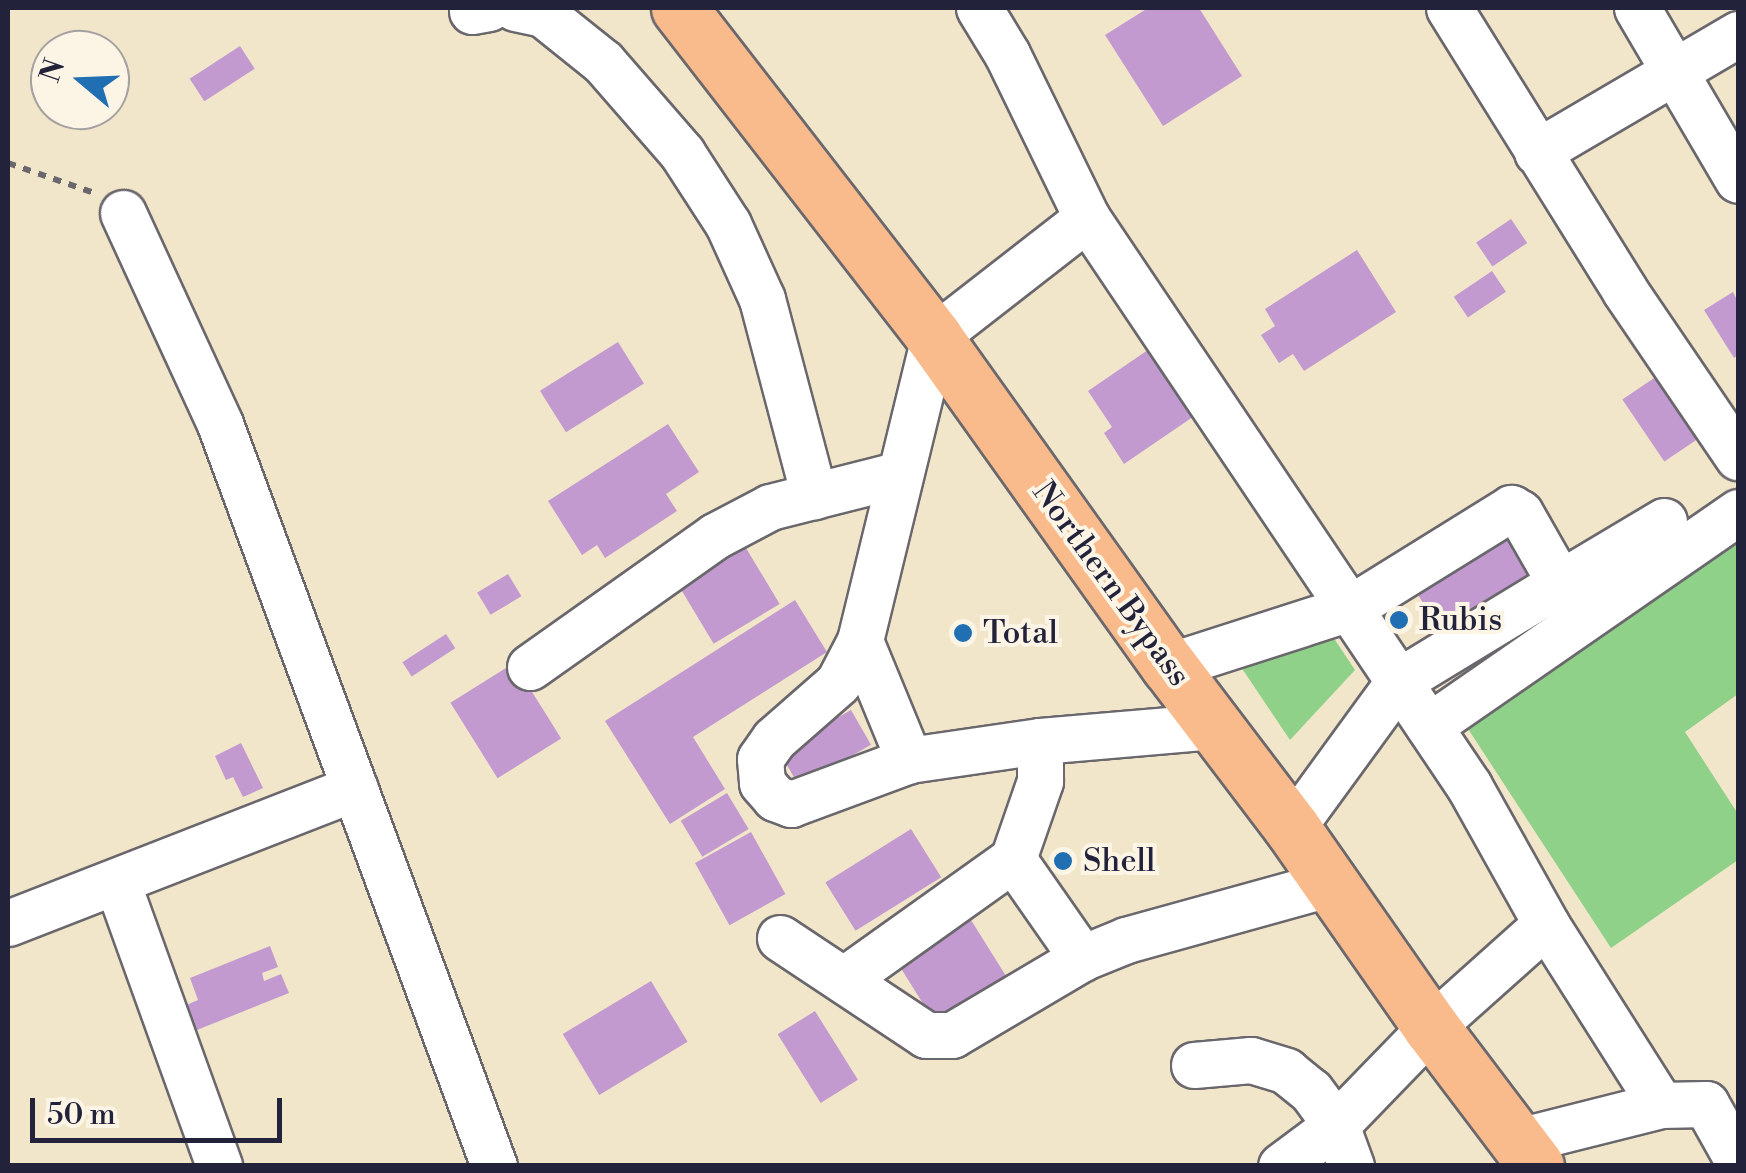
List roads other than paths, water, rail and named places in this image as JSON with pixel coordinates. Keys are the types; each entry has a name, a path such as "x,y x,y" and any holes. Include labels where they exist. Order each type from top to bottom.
{"main road":[{"name":"Northern Bypass","path":"679,8 934,336 1169,666 1292,828 1431,1027 1527,1153"}],"street":[{"path":"492,8 544,14 603,62 682,152 728,224 762,299 814,496"},
{"path":"978,8 1008,54 1087,218 1469,786 1546,924 1661,1106"},
{"path":"1449,8 1537,152 1738,457"},
{"path":"1637,8 1738,180"},
{"path":"1537,152 1738,34"},
{"path":"123,213 220,424 494,1166"},
{"path":"1087,218 934,336 860,641 838,683 767,749 760,760 762,783 775,798 791,804 910,760 1040,741 1216,726"},
{"path":"530,667 715,536 770,507 900,474"},
{"path":"1169,666 1350,608 1511,508 1520,513 1560,582"},
{"path":"1429,726 1738,512"},
{"path":"1292,828 1399,681 1664,522"},
{"path":"860,641 910,760"},
{"path":"846,978 1014,859 1040,781 1040,741"},
{"path":"8,924 355,788"},
{"path":"1014,859 1082,958"},
{"path":"117,882 219,1166"},
{"path":"780,938 846,978 896,1018 926,1034 952,1034 1082,958 1126,940 1331,883"},
{"path":"1281,1166 1343,1145 1431,1027 1546,924"},
{"path":"1194,1065 1251,1060 1286,1070 1311,1091 1343,1145"},
{"path":"1527,1153 1661,1106 1722,1097 1738,1162"}],"place":[{"name":"Rubis","path":"1399,620"},
{"name":"Total","path":"963,633"},
{"name":"Shell","path":"1063,861"}]}
